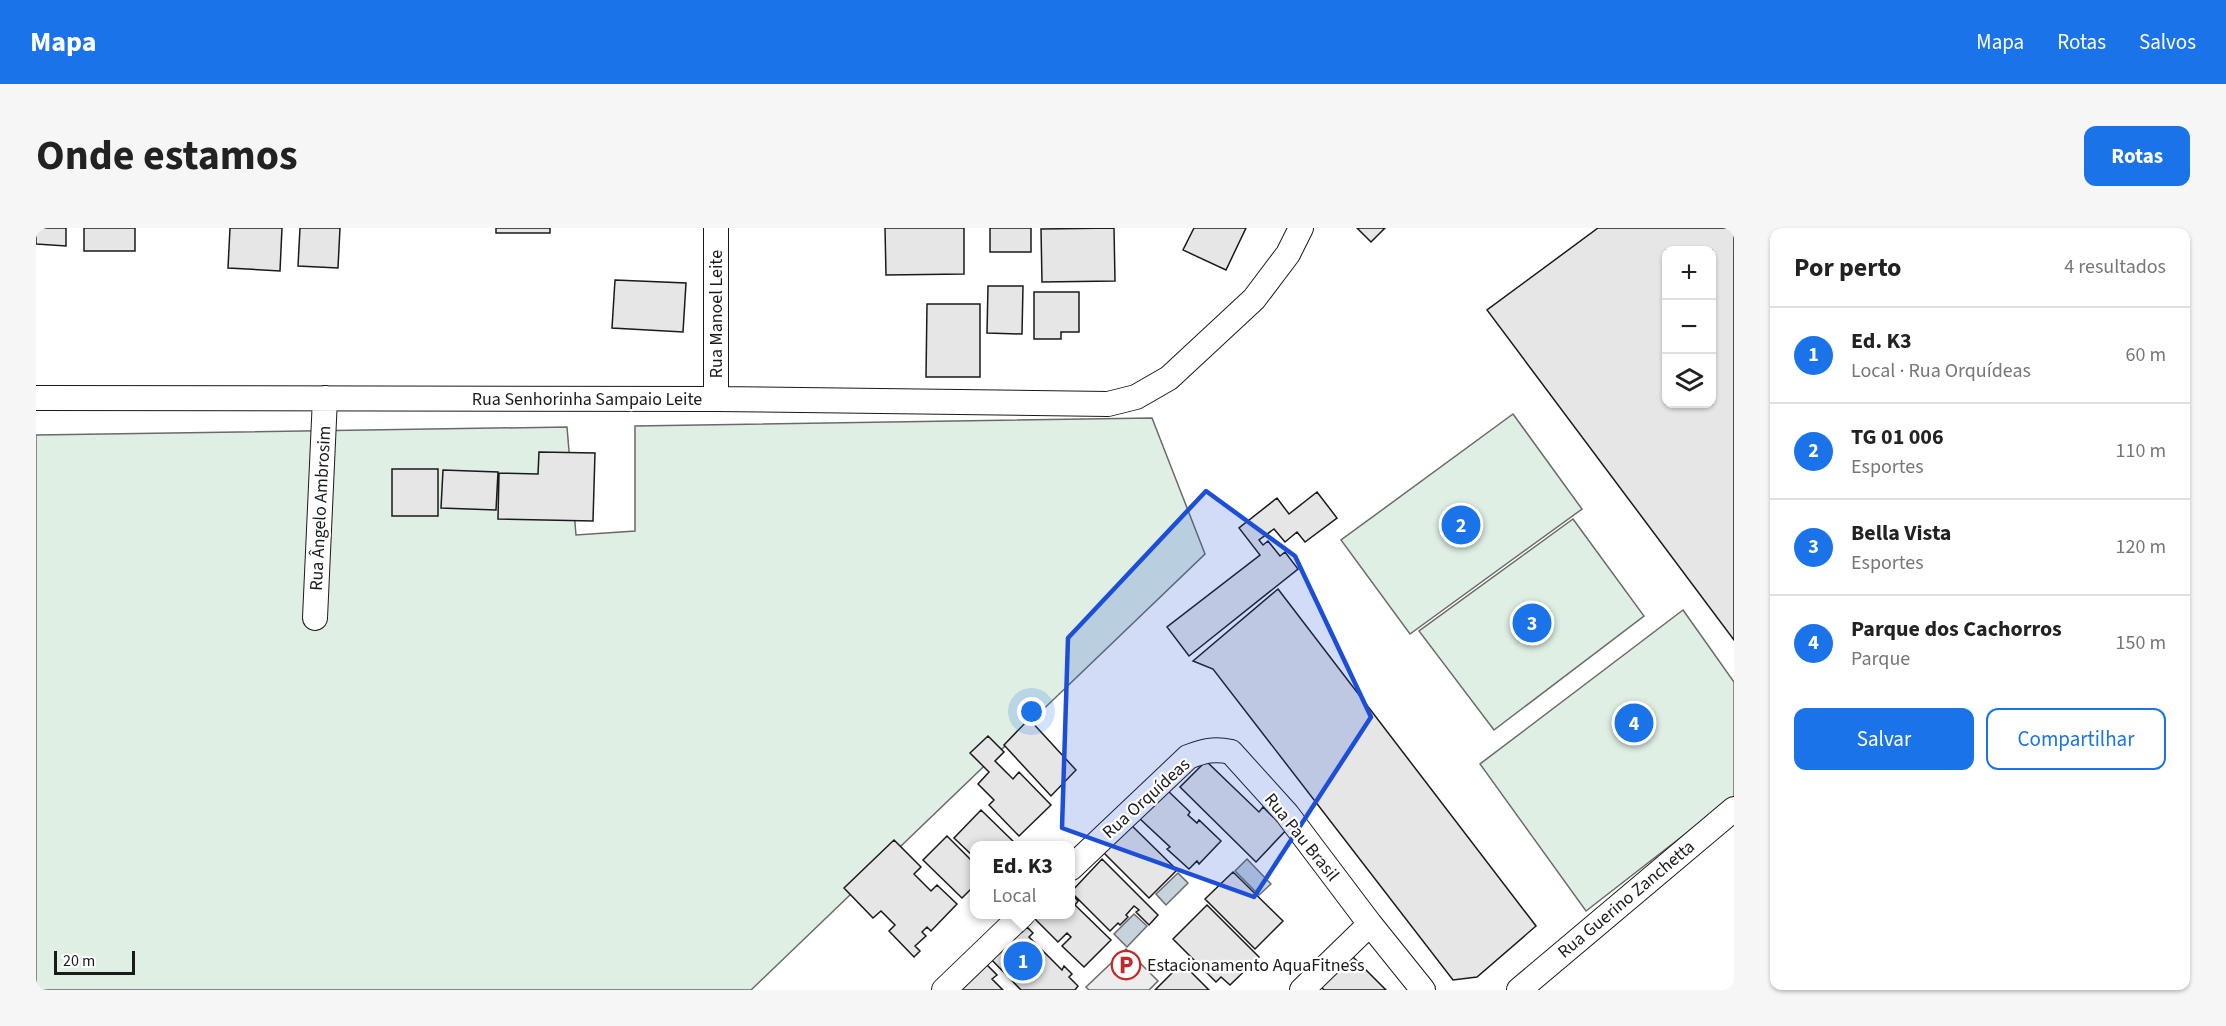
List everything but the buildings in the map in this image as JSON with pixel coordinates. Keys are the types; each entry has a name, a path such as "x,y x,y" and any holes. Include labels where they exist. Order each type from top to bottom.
{"street":[{"name":"Rua Manoel Leite","path":"716,228 716,399"},
{"name":"Rua Senhorinha Sampaio Leite","path":"36,398 716,399 1108,404 1136,397 1169,378 1254,299 1288,255 1301,228"},
{"name":"Rua Ângelo Ambrosim","path":"315,618 325,398"},
{"name":"Rua Orquídeas","path":"1075,864 1188,757 1207,750 1219,749 1231,752"},
{"name":"Rua Pau Brasil","path":"1231,752 1287,814 1370,924"},
{"name":"Rua Guerino Zanchetta","path":"1519,990 1731,818"},
{"path":"944,990 1019,919"},
{"path":"1302,990 1370,924 1423,990"}],"highlighted area":[{"path":"1206,491 1295,556 1371,717 1254,897 1062,828 1068,638"}],"green space":[{"path":"1513,414 1582,509 1410,634 1341,540"},
{"path":"1152,418 1205,554 751,990 36,990 36,435 567,427 576,535 635,531 635,426"},
{"path":"1573,519 1644,616 1494,730 1419,631"},
{"path":"1683,610 1734,682 1734,796 1586,911 1480,764"}],"shaded area":[{"path":"1247,859 1271,884 1259,895 1235,871"},
{"path":"1178,873 1188,883 1166,905 1156,894"},
{"path":"1134,914 1147,926 1127,947 1114,934"},
{"name":"Estacionamento AquaFitness","path":"1126,949 1158,981 1149,990 1089,990 1086,987"}],"place":[{"name":"TG 01 006","path":"1461,525"},
{"name":"Bella Vista","path":"1532,623"},
{"name":"Parque dos Cachorros","path":"1634,723"},
{"name":"Ed. K3","path":"1023,961"},
{"name":"Estacionamento AquaFitness","path":"1126,965"}]}
